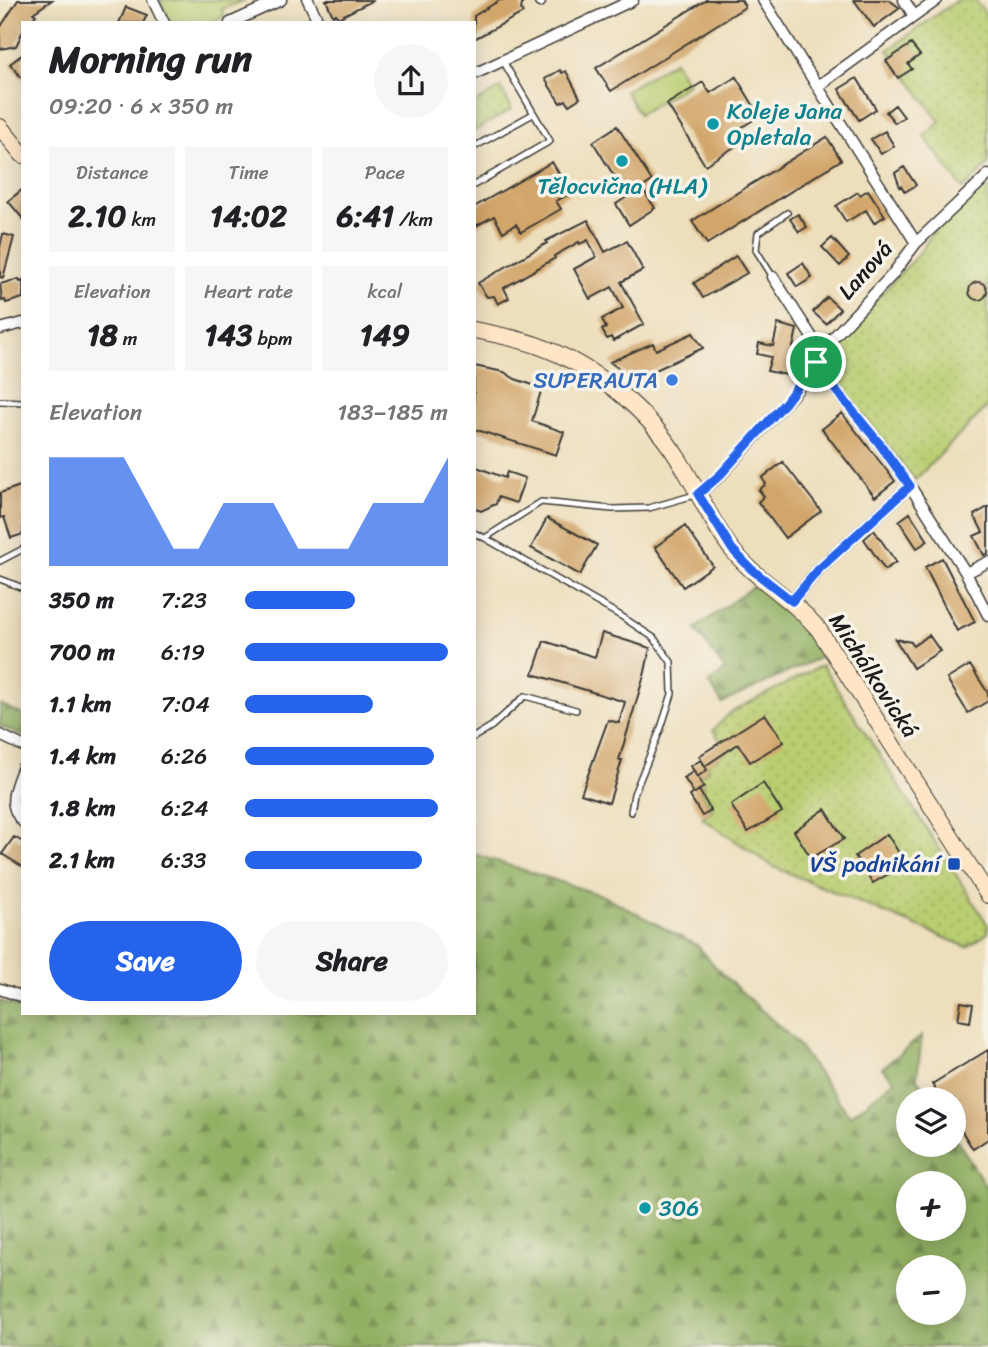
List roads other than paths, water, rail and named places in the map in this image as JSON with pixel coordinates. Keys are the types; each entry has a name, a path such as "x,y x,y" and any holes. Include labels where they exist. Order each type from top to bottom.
{"street":[{"path":"153,0 163,21"},
{"path":"234,21 281,0"},
{"path":"308,0 318,21"},
{"path":"476,73 634,0"},
{"path":"763,0 916,243"},
{"path":"904,0 914,16"},
{"path":"818,86 937,0"},
{"path":"3,130 21,143"},
{"path":"3,130 21,152"},
{"name":"Lanová","path":"698,494 720,475 785,403 830,341 892,275 916,243 988,175"},
{"path":"773,277 815,342 816,362 825,377 910,486 966,573 988,615"},
{"path":"0,330 21,324"},
{"name":"Michálkovická","path":"476,331 546,349 576,364 608,385 640,414 670,447 732,549 751,569 792,601 819,631 988,895"},
{"path":"792,601 819,569 910,486"},
{"path":"966,573 988,562"},
{"path":"0,735 21,745"},
{"path":"21,772 12,793 12,803 21,819"},
{"path":"0,989 21,996"}],"lane":[{"path":"476,184 550,141 503,61"},
{"path":"476,146 533,114"},
{"path":"773,277 756,250 758,233 787,213"},
{"path":"0,401 21,402"},
{"path":"485,538 541,502 612,509 649,509 698,494"},
{"path":"476,534 621,616 654,638 671,662 671,694 661,728 634,793 631,812"},
{"path":"0,562 21,550"},
{"path":"0,579 21,588"},
{"path":"476,736 492,726 525,696 576,710"}],"place":[{"name":"Koleje Jana Opletala","path":"713,124"},
{"name":"Tělocvična (HLA)","path":"622,161"},
{"name":"SUPERAUTA","path":"672,380"},
{"name":"VŠ podnikání","path":"954,864"},
{"name":"306","path":"645,1208"}]}
